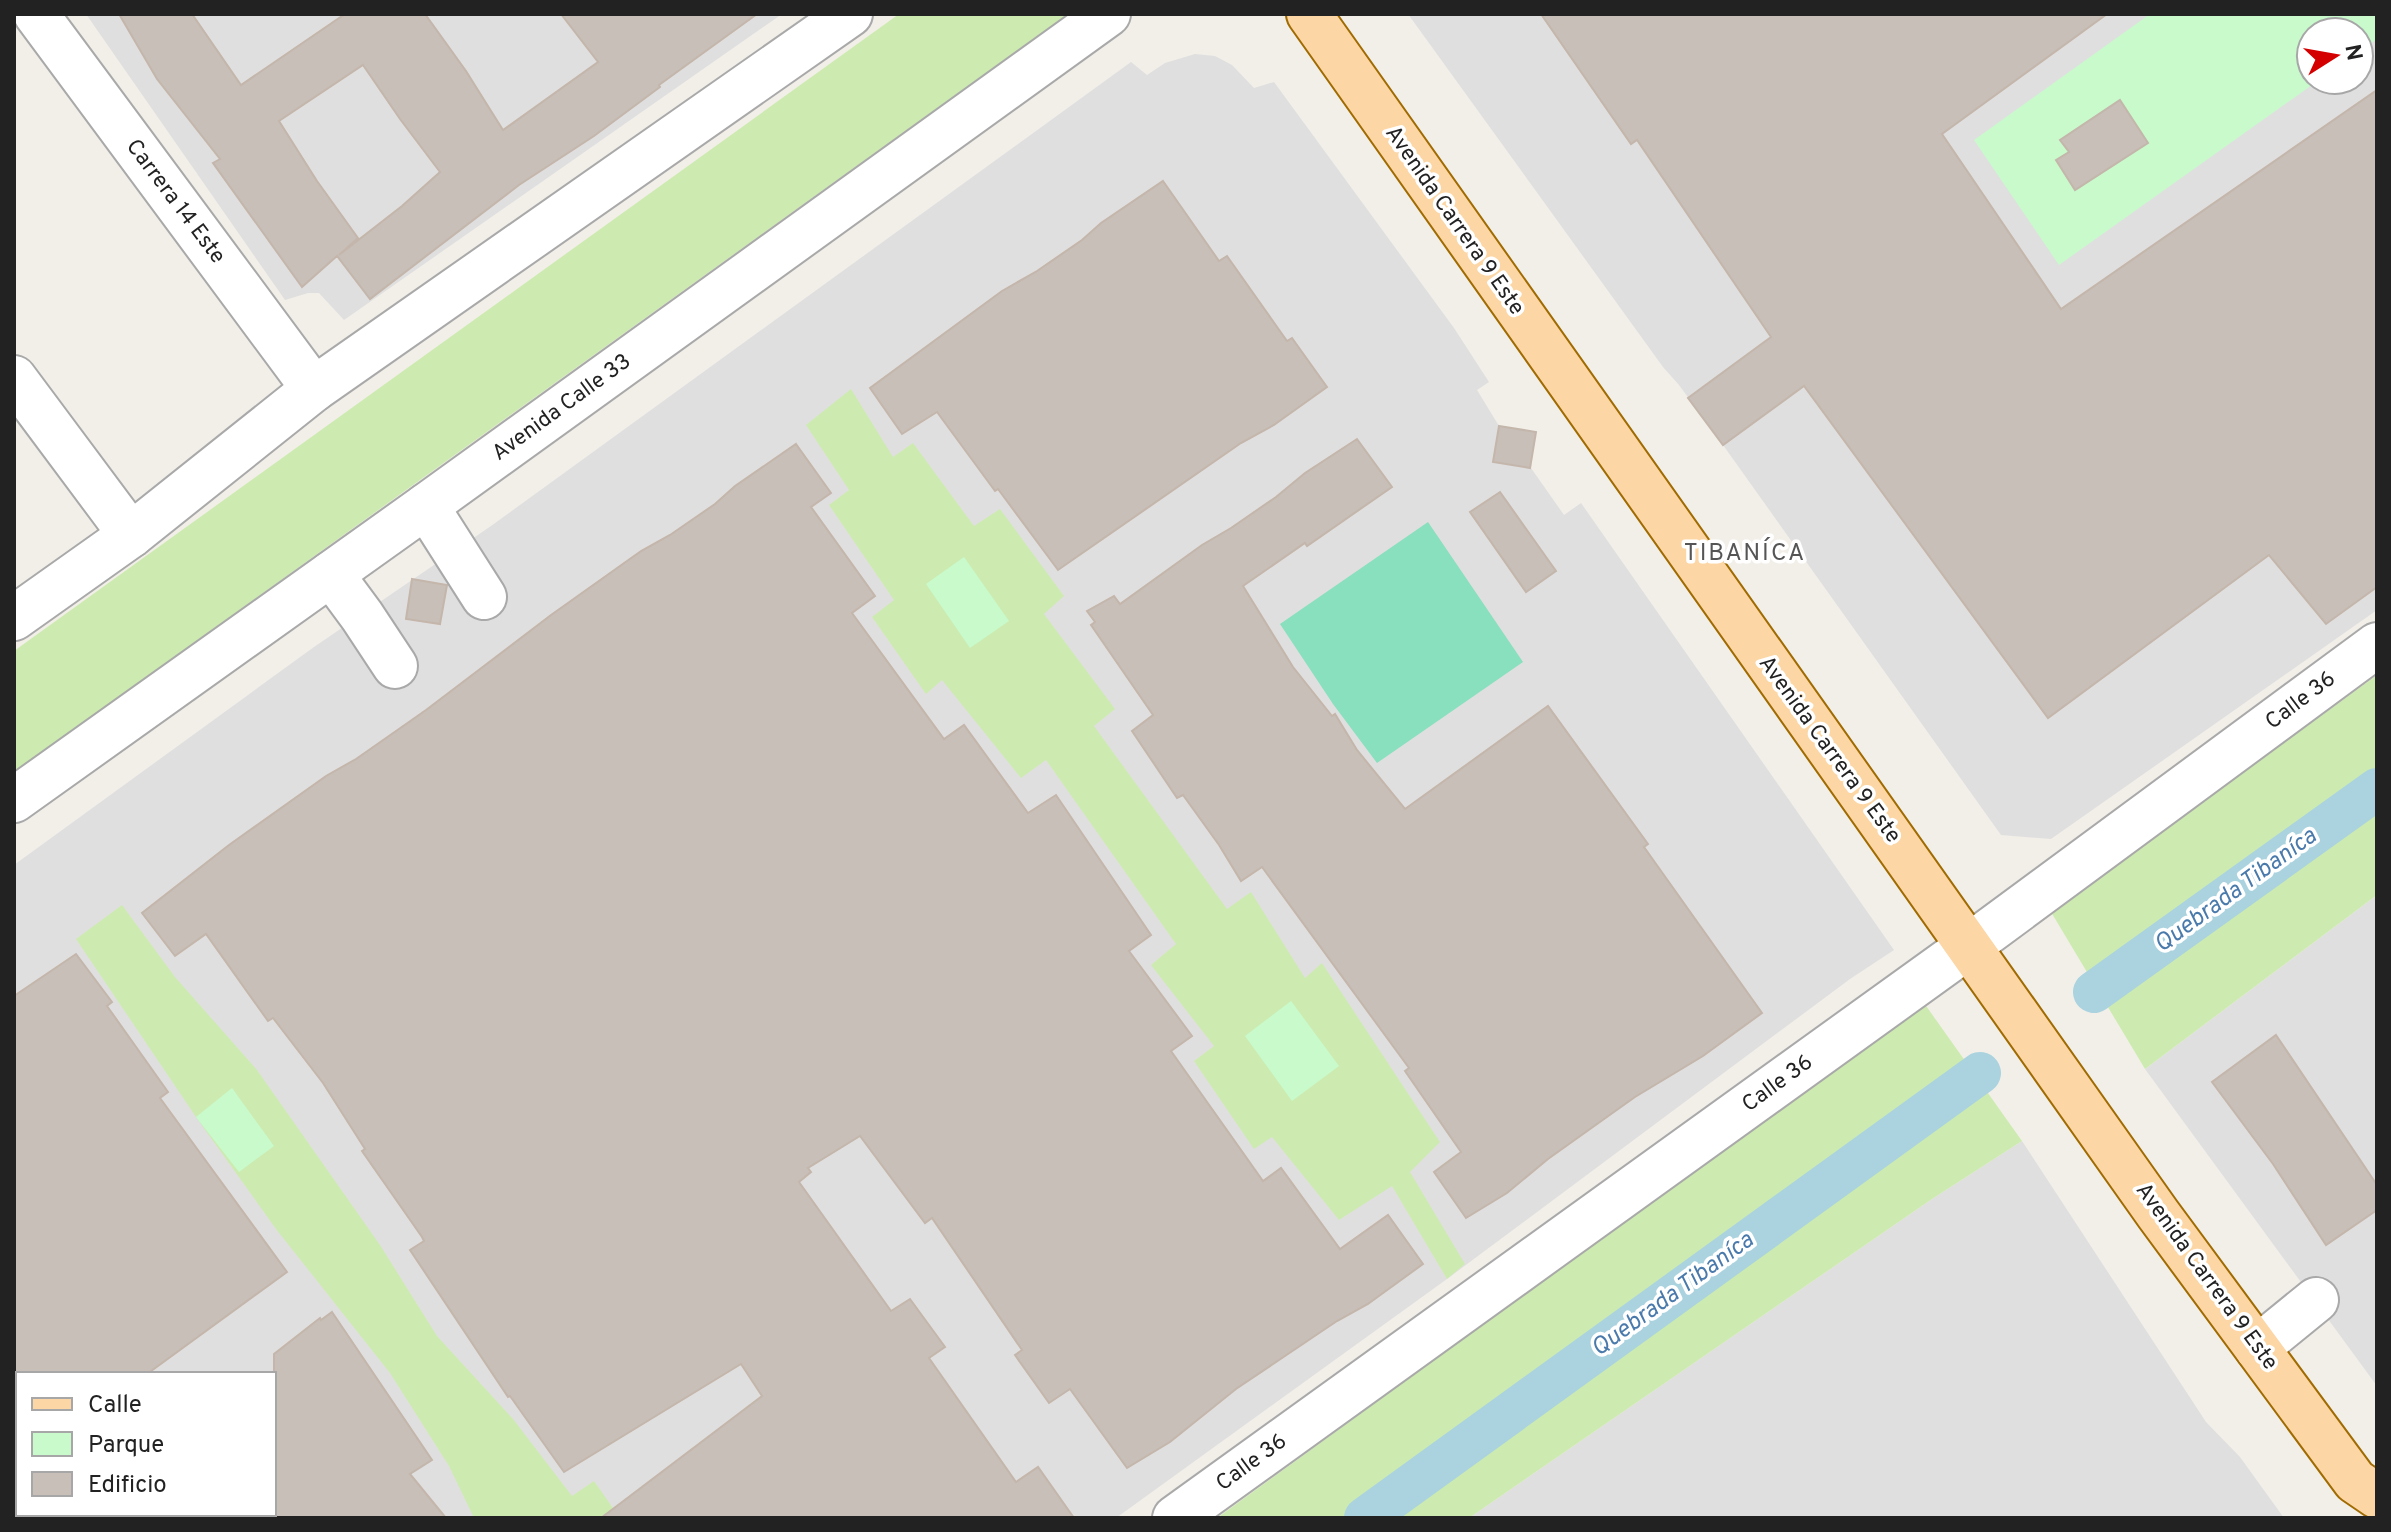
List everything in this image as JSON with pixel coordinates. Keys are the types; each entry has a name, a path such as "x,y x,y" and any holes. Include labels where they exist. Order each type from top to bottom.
{"main road":[{"name":"Avenida Carrera 9 Este","path":"1309,14 2158,1214 2365,1498"}],"street":[{"name":"Carrera 14 Este","path":"36,14 314,389"},
{"path":"14,618 131,535 314,389 850,14"},
{"name":"Avenida Calle 33","path":"14,800 1108,14"},
{"path":"14,378 131,535"},
{"path":"426,506 484,597"},
{"path":"331,574 395,666"},
{"name":"Calle 36","path":"1175,1518 1969,946 2377,645"},
{"path":"2257,1348 2316,1300"}],"shaded area":[{"path":"86,14 782,14 344,320 319,293 285,300"},
{"path":"1408,14 2377,14 2377,610 2051,839 2001,835 1679,385"},
{"path":"1195,54 1215,56 1232,65 1254,88 1274,82 1454,328 1489,382 1477,390 1499,426 1536,432 1531,468 1564,515 1581,503 1894,950 1850,979 1447,1279 1116,1518 14,1518 14,865 314,647 491,526 1131,62 1147,75 1165,63"},
{"path":"2377,895 2377,1386 2145,1069"},
{"path":"2022,1141 2206,1422 2240,1457 2284,1518 1469,1518 1932,1199"}],"green space":[{"path":"899,14 1068,14 14,772 14,651"},
{"path":"2150,14 2377,14 2375,40 2375,16 2295,16 2297,96 2059,265 1974,140"},
{"path":"851,389 893,457 913,443 974,526 1000,509 1064,596 1044,614 1115,709 1094,726 1227,909 1251,892 1305,978 1322,963 1440,1142 1410,1172 1465,1264 1447,1279 1392,1186 1339,1220 1272,1137 1254,1149 1194,1061 1214,1046 1151,965 1176,944 1046,760 1021,778 942,680 926,694 872,617 894,600 829,505 849,490 806,425"},
{"path":"1428,522 1523,662 1377,763 1280,624"},
{"path":"964,557 1009,621 970,648 926,584"},
{"path":"2377,675 2377,895 2145,1069 2051,912"},
{"path":"122,905 175,977 257,1070 380,1245 437,1336 513,1419 572,1496 594,1481 620,1518 474,1518 449,1466 390,1373 276,1229 76,939"},
{"path":"1291,1001 1339,1066 1292,1101 1245,1036"},
{"path":"1924,1003 2022,1141 1932,1199 1469,1518 1217,1518"},
{"path":"232,1088 274,1146 239,1172 196,1117"},
{"path":"140,1516 141,1518 36,1518"}],"building":[{"path":"119,14 192,14 241,85 345,14 425,14 503,130 598,62 561,14 757,14 594,136 519,185 370,299 337,256 302,287 213,163 220,159 157,79","holes":["363,65 440,172 339,255 358,238 279,121"]},
{"path":"1541,14 2107,14 1942,134 2061,309 2368,96 2375,96 2377,90 2377,587 2326,624 2269,555 2048,718 1804,386 1723,445 1688,398 1771,337 1637,140 1631,144"},
{"path":"2120,100 2148,143 2075,190 2056,160 2069,152 2060,140"},
{"path":"1163,181 1219,261 1227,256 1287,341 1292,338 1327,387 1058,570 937,412 902,434 870,388 1002,291 1037,271"},
{"path":"1499,426 1536,432 1530,468 1493,462"},
{"path":"1357,439 1392,487 1243,586 1293,667 1332,716 1335,714 1357,750 1405,809 1548,706 1648,844 1644,847 1762,1013 1703,1056 1635,1097 1548,1159 1507,1193 1466,1218 1434,1172 1461,1152 1405,1071 1409,1068 1262,867 1241,881 1183,795 1177,798 1132,731 1153,715 1091,625 1095,622 1087,611 1114,596 1120,604"},
{"path":"796,444 831,493 811,507 875,596 852,613 944,739 964,725 1028,813 1056,795 1151,935 1129,951 1192,1036 1171,1051 1263,1181 1281,1168 1340,1249 1388,1215 1423,1264 1368,1304 1337,1321 1236,1389 1170,1442 1127,1468 1070,1389 1049,1403 1015,1355 1022,1350 932,1218 925,1223 860,1136 808,1168 811,1172 799,1182 891,1311 910,1299 945,1347 929,1358 1016,1482 1038,1467 1074,1518 601,1518 762,1396 741,1364 564,1472 508,1397 410,1250 424,1241 422,1237 362,1151 365,1149 323,1083 273,1018 268,1021 206,934 175,956 142,913 229,845 426,710 551,615 641,551 715,504 735,486"},
{"path":"1500,492 1556,571 1526,592 1470,512"},
{"path":"412,579 447,585 440,624 406,619"},
{"path":"76,954 112,1002 107,1006 168,1092 160,1098 287,1272 150,1372 14,1374 14,996"},
{"path":"2276,1035 2377,1185 2377,1210 2326,1245 2273,1164 2212,1082"},
{"path":"332,1312 432,1460 410,1474 446,1518 274,1518 274,1354"}],"waterway":[{"name":"Quebrada Tibaníca","path":"2094,992 2377,789"},
{"name":"Quebrada Tibaníca","path":"1365,1518 1980,1073"}],"district":[{"name":"TIBANÍCA","path":"1745,554"}]}
